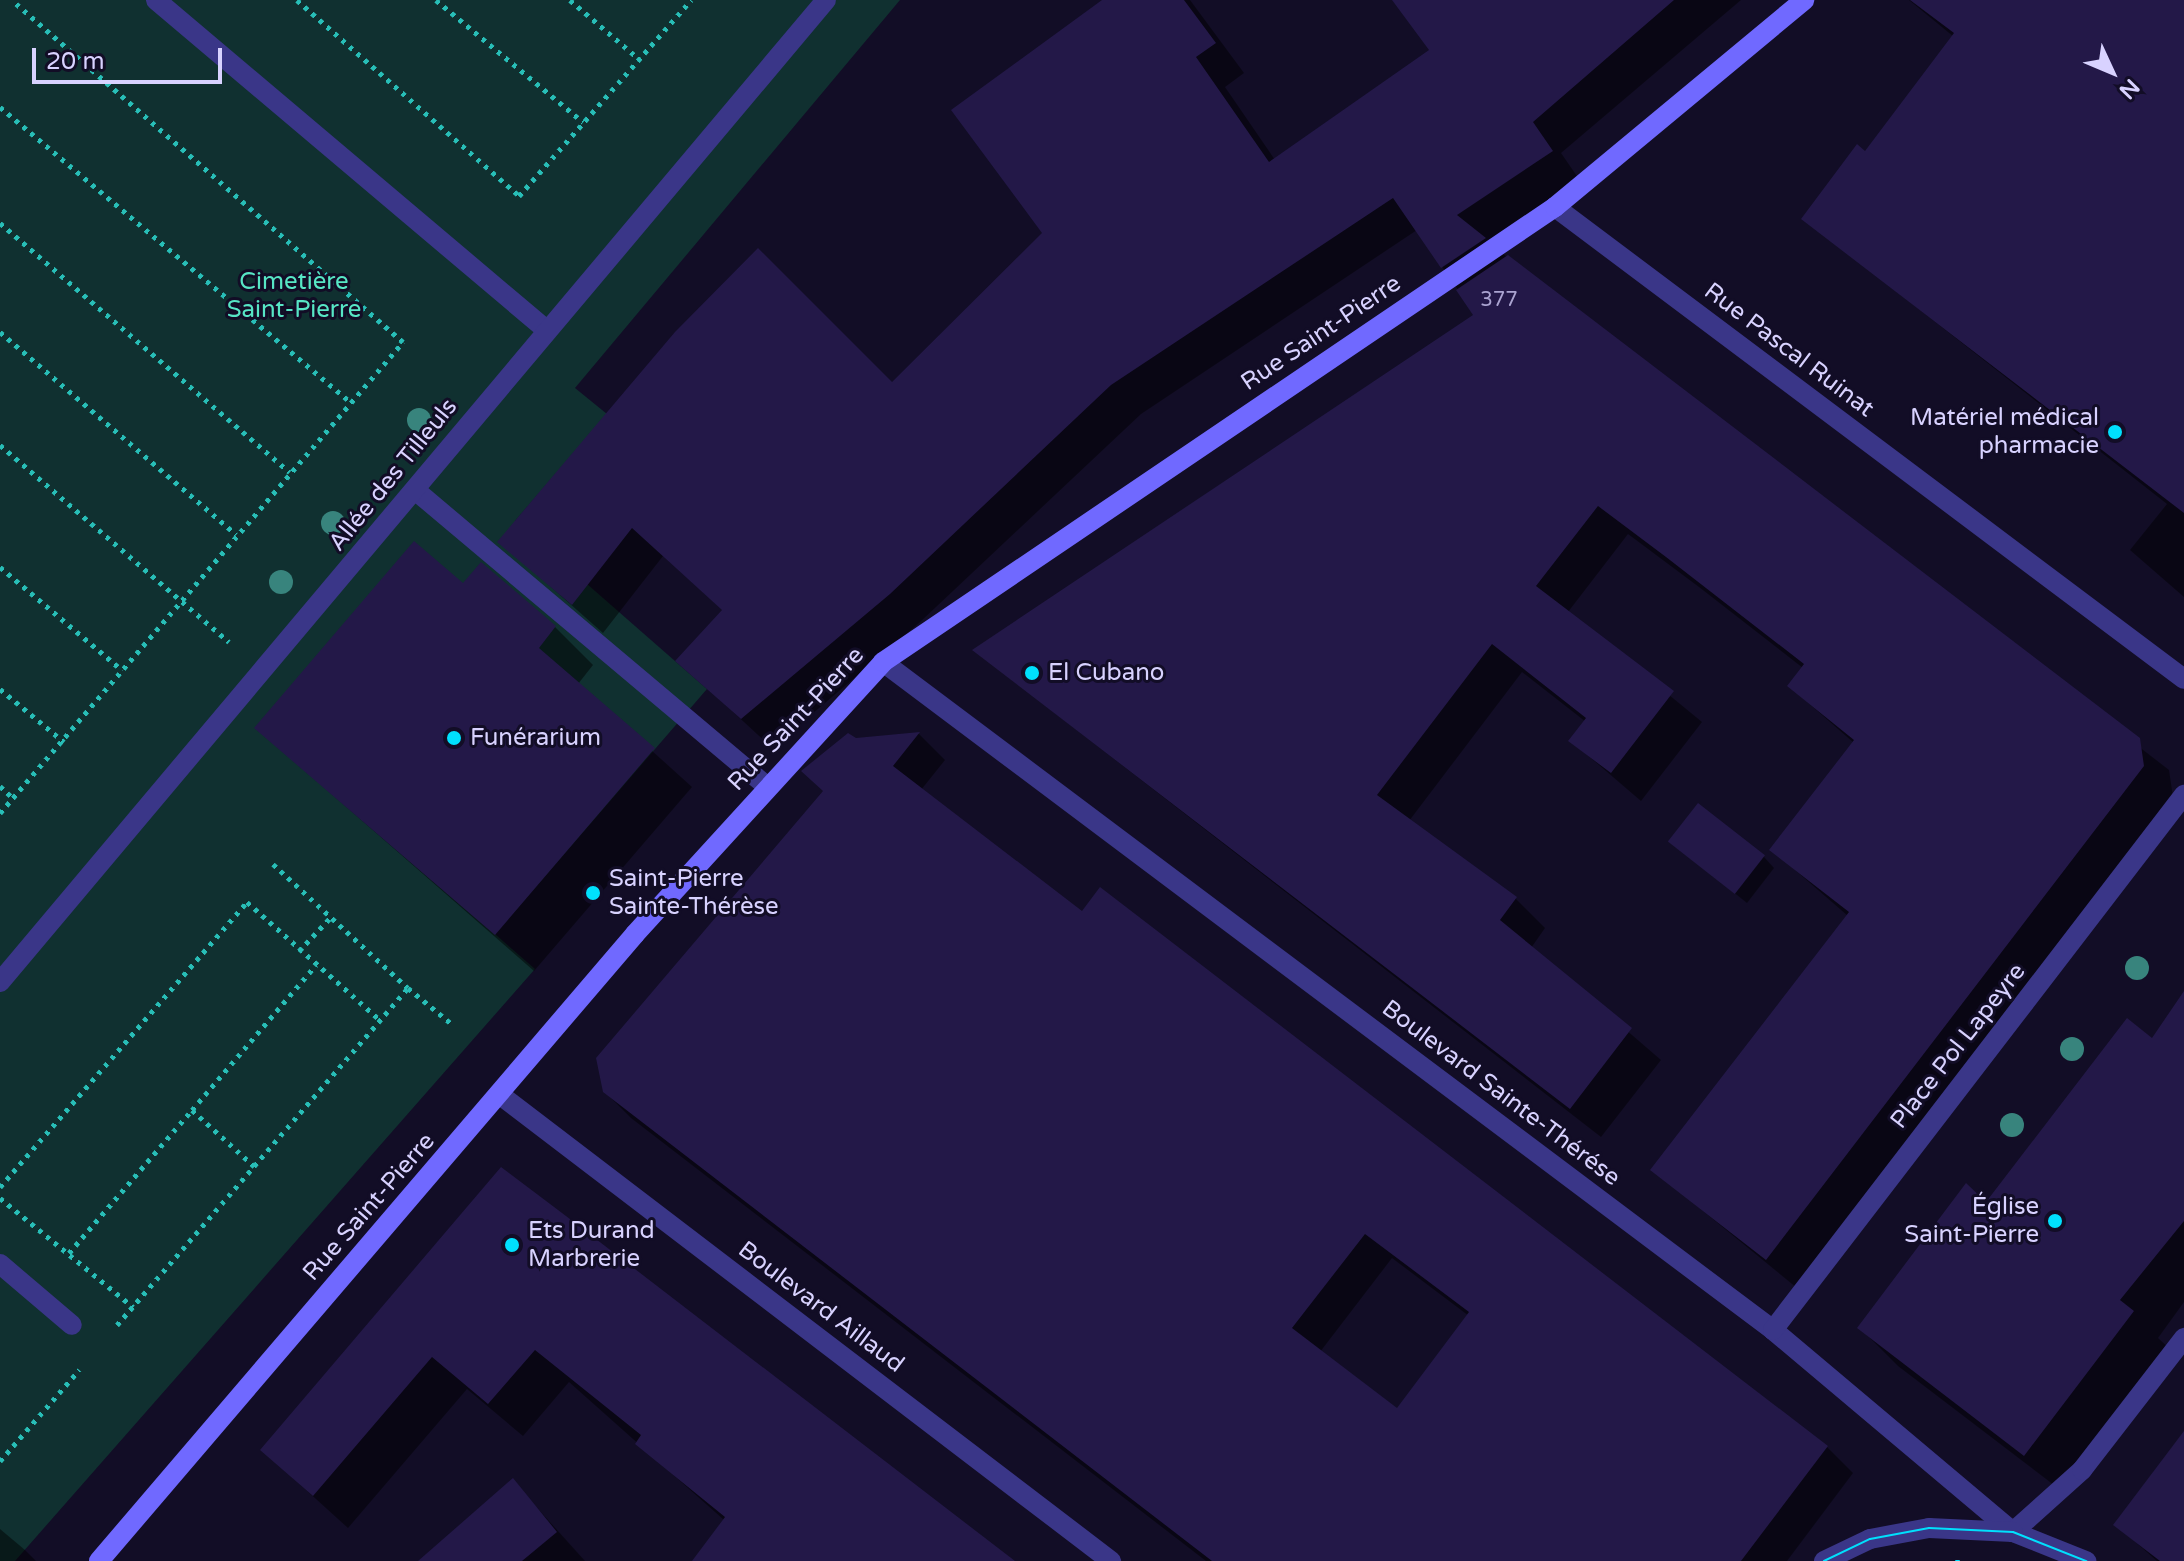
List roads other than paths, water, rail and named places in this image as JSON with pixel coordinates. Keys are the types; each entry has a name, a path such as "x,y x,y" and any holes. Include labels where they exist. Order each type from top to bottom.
{"main road":[{"name":"Rue Saint-Pierre","path":"99,1561 499,1094 768,787 883,662 1555,207 1804,0"}],"street":[{"path":"156,0 544,328"},
{"name":"Allée des Tilleuls","path":"0,982 266,674 544,328 826,0"},
{"name":"Rue Pascal Ruinat","path":"1555,207 2184,679"},
{"path":"415,490 768,787"},
{"name":"Boulevard Sainte-Thérése","path":"883,662 1773,1330 2013,1532 2086,1561"},
{"name":"Place Pol Lapeyre","path":"1773,1330 2184,795"},
{"name":"Boulevard Aillaud","path":"499,1094 1111,1561"},
{"path":"0,1264 72,1325"},
{"path":"1824,1561 1870,1539 1929,1528 2013,1532 2082,1470 2184,1338"}],"tram line":[{"path":"1824,1561 1870,1539 1929,1528 2013,1532 2086,1561"}],"place":[{"name":"Matériel médical pharmacie","path":"2115,432"},
{"name":"El Cubano","path":"1032,673"},
{"name":"Funérarium","path":"454,738"},
{"name":"Saint-Pierre Sainte-Thérèse","path":"593,893"},
{"name":"Église Saint-Pierre","path":"2055,1221"},
{"name":"Ets Durand Marbrerie","path":"512,1245"}],"park label":[{"name":"Cimetière Saint-Pierre","path":"294,296"}]}
